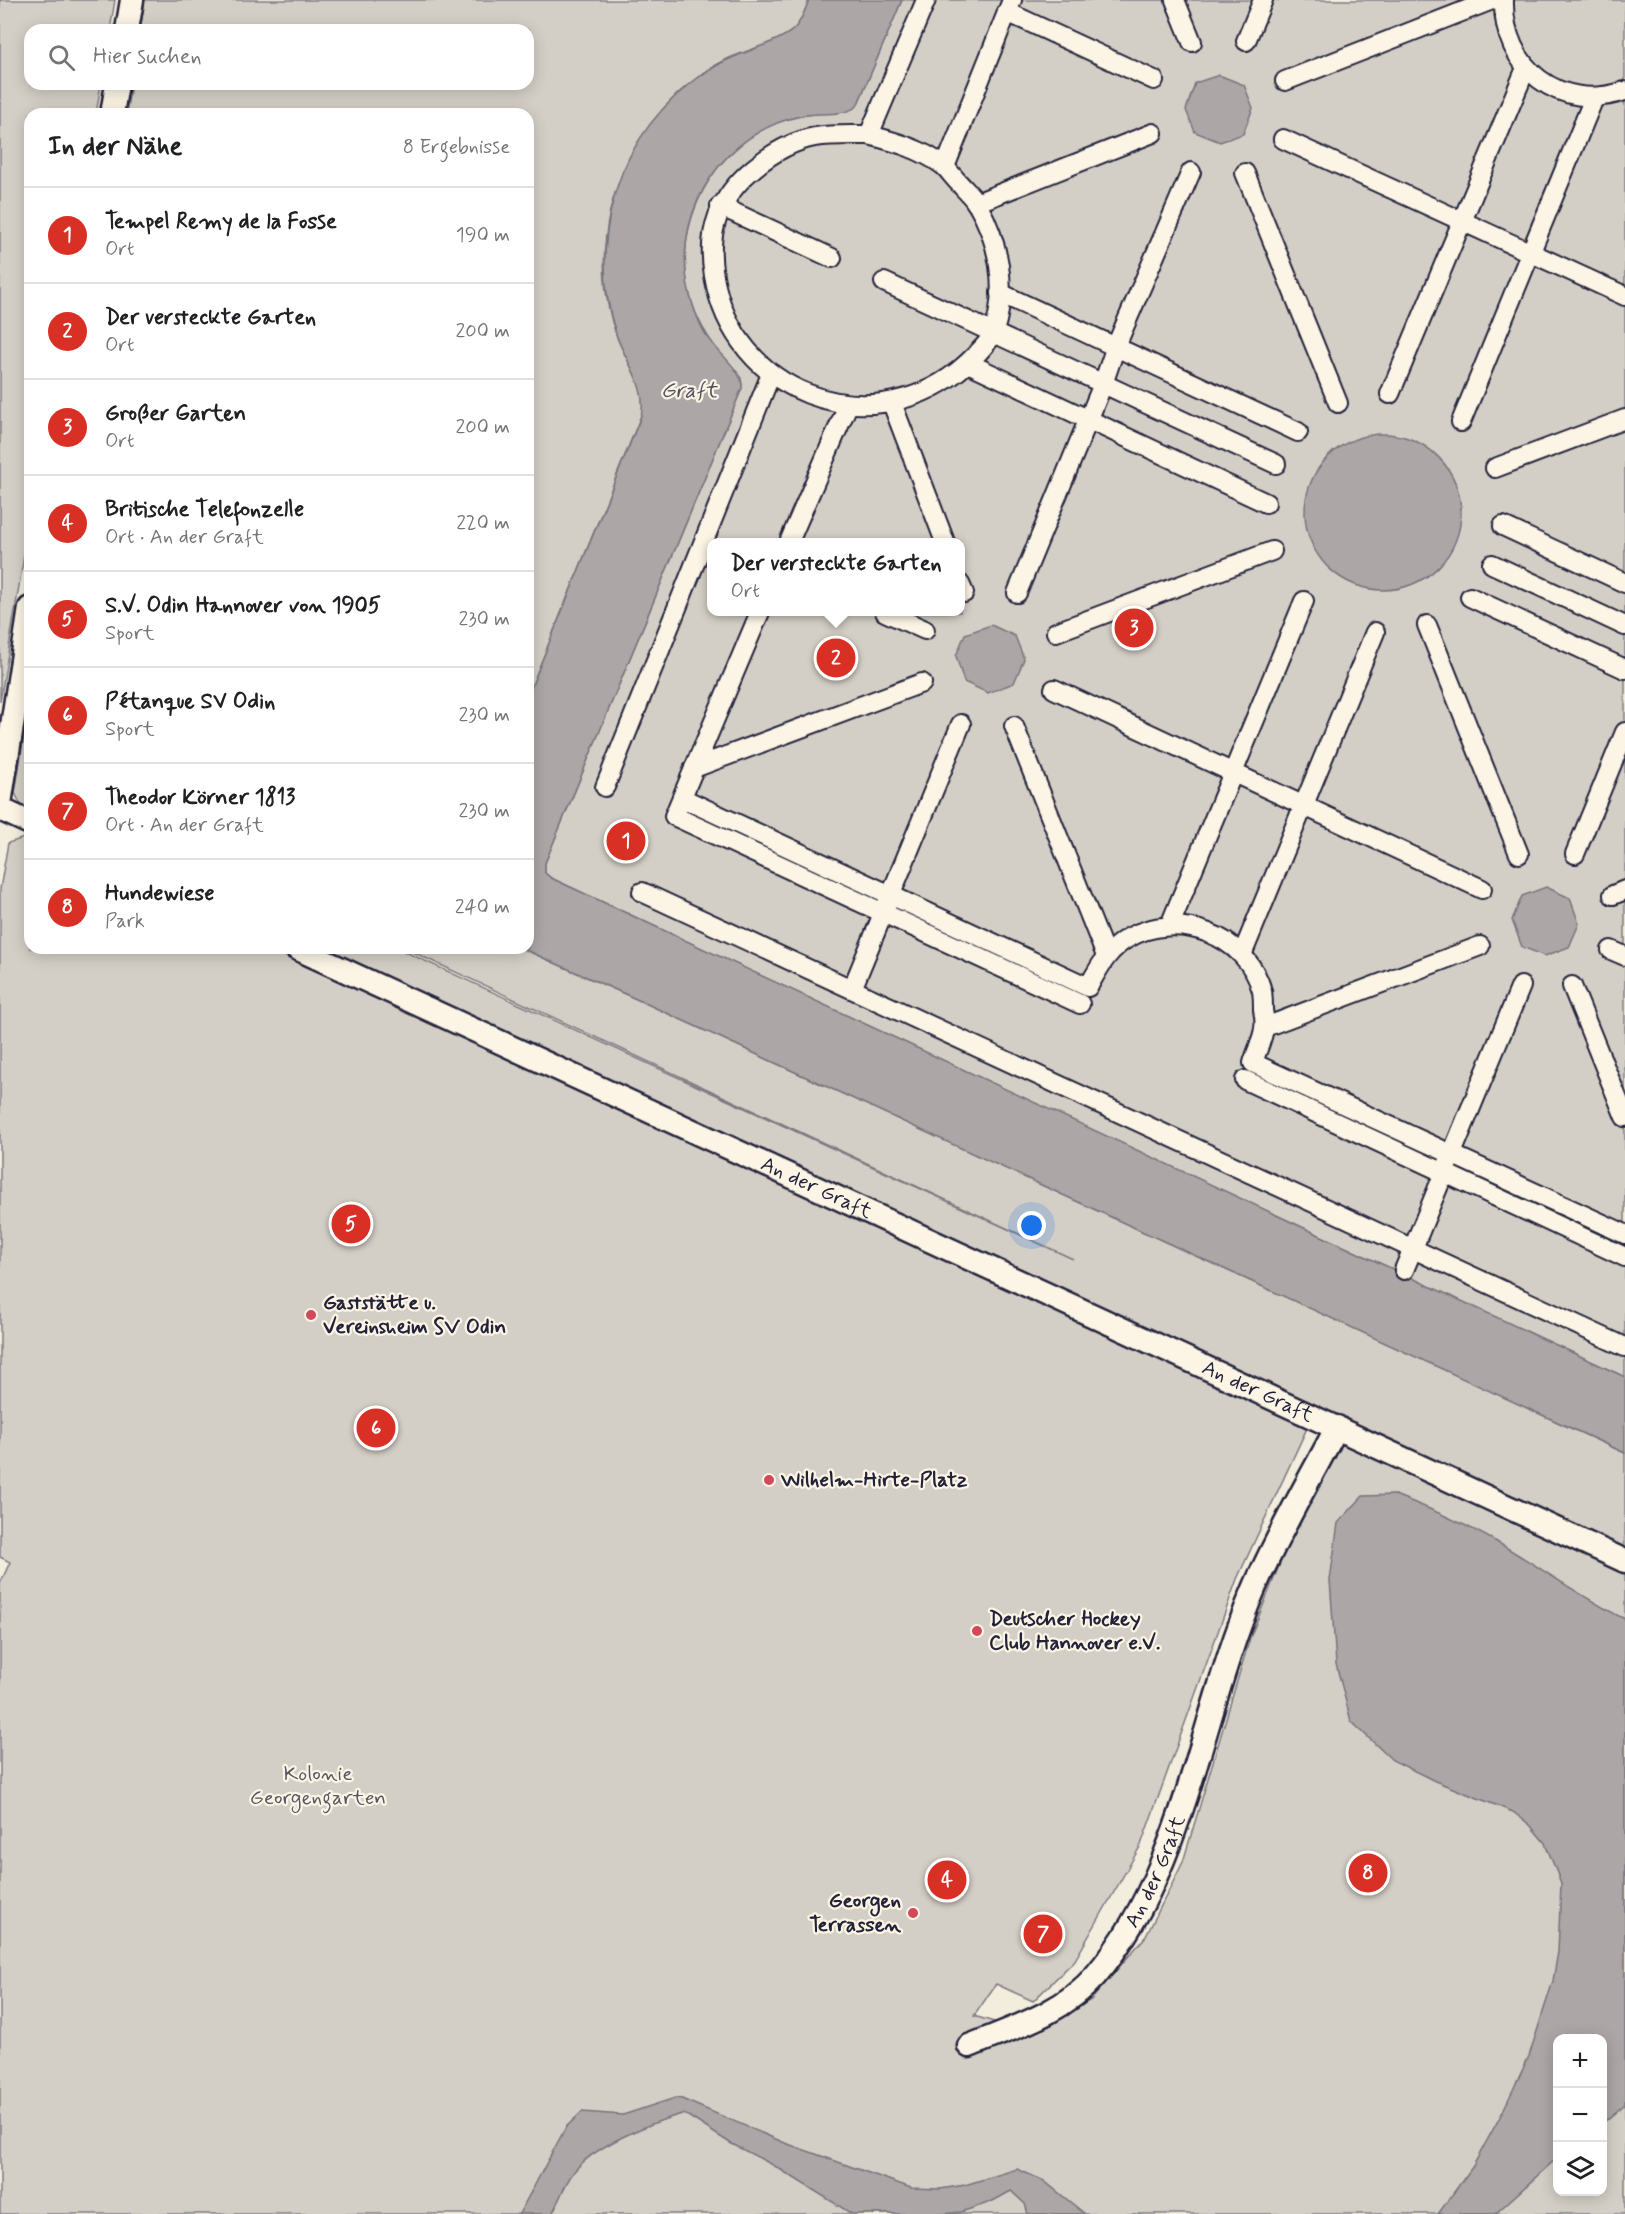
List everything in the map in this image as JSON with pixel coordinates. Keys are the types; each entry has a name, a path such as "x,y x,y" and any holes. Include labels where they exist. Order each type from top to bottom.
{"street":[{"path":"128,24 132,0"},
{"path":"869,135 926,0"},
{"path":"1175,0 1192,42"},
{"path":"1245,41 1263,0"},
{"path":"1285,81 1492,0"},
{"path":"1504,0 1504,16 1510,41 1526,68 1537,78 1555,90 1580,97 1594,98 1625,91"},
{"path":"945,167 1010,6 1154,80"},
{"path":"1390,394 1526,68"},
{"path":"113,108 116,90"},
{"path":"1461,422 1594,98"},
{"path":"976,202 1153,133"},
{"path":"869,135 910,146 945,167 976,202 996,246 1000,293 993,332 968,363 942,383 917,395 892,403 848,405 811,396 771,374 745,348 728,322 717,294 711,261 712,237 720,206 742,178 766,158 791,145 815,137 869,135"},
{"path":"1283,139 1625,296"},
{"path":"1017,593 1103,384 1116,346 1191,172"},
{"path":"1245,173 1338,404"},
{"path":"720,206 832,258"},
{"path":"884,282 1276,464"},
{"path":"1000,293 1298,432"},
{"path":"968,363 1266,503"},
{"path":"605,787 771,374"},
{"path":"892,403 943,538"},
{"path":"791,538 848,405"},
{"path":"1495,468 1625,419"},
{"path":"1503,526 1625,583"},
{"path":"1056,633 1272,551"},
{"path":"1492,564 1625,626"},
{"path":"1470,597 1625,669"},
{"path":"1170,925 1304,601"},
{"path":"758,616 674,816 1080,1004"},
{"path":"894,616 924,630"},
{"path":"1427,625 1519,854"},
{"path":"1242,955 1375,632"},
{"path":"0,804 24,647"},
{"path":"694,768 922,683"},
{"path":"1054,689 1482,889"},
{"path":"852,989 962,724"},
{"path":"1014,726 1106,956"},
{"path":"1575,854 1625,732"},
{"path":"682,798 1088,987 1106,956 1127,938 1148,929 1170,925 1207,931 1242,955 1262,992 1265,1027 1252,1063 1625,1234"},
{"path":"0,808 24,820"},
{"path":"642,892 1625,1347"},
{"path":"1265,1027 1480,946"},
{"name":"An der Graft","path":"309,954 1625,1561"},
{"path":"1404,1270 1521,986"},
{"path":"1572,986 1625,1117"},
{"path":"1245,1080 1625,1257"},
{"name":"An der Graft","path":"969,2046 1030,2021 1064,2003 1094,1977 1129,1932 1163,1858 1254,1589 1336,1427"}],"green space":[{"path":"0,0 115,0 111,24 24,24 24,90 100,90 97,108 24,108 24,556 0,702"},
{"path":"145,0 809,0 800,22 789,33 721,62 682,90 650,125 626,166 617,188 610,211 605,242 606,290 617,337 641,393 642,413 534,680 534,108 127,108 130,90 534,90 534,24 141,24"},
{"path":"902,0 1625,0 1625,1377 551,878 545,873 545,863 742,388 741,378 715,346 699,320 687,284 685,257 688,230 696,205 709,181 725,159 745,141 769,126 796,117 851,109 857,106"},
{"path":"24,736 24,806 15,793"},
{"name":"Kolonie Georgengarten","path":"24,838 24,954 288,954 1307,1428 1237,1579 1141,1845 1075,1960 1033,2001 996,1984 974,2016 1031,2033 1091,2000 1146,1936 1183,1862 1250,1638 1285,1551 1342,1437 1625,1567 1625,2214 0,2214 0,1584 10,1562 0,1557 0,889 8,843"},
{"path":"337,954 410,954 1073,1259 417,954 534,954 1625,1453 1625,1556 345,965 352,961"}],"water":[{"name":"Graft","path":"809,0 902,0 857,106 845,112 800,116 773,125 749,138 729,155 711,176 698,200 689,226 685,253 690,295 707,337 739,375 742,388 545,863 545,873 551,878 1625,1377 1625,1453 534,954 534,680 640,419 642,408 639,386 616,334 607,294 605,253 615,192 639,140 675,96 721,63 789,33 800,22"},
{"path":"1219,75 1244,85 1253,108 1243,134 1220,142 1195,132 1186,110 1195,83"},
{"path":"1383,434 1398,435 1413,440 1438,457 1455,482 1460,497 1460,527 1455,542 1438,567 1413,584 1398,589 1383,590 1368,589 1353,584 1328,567 1311,542 1306,527 1305,512 1306,497 1311,482 1328,457 1353,440 1368,435"},
{"path":"991,625 1015,636 1024,659 1014,683 988,693 964,682 956,656 965,634"},
{"path":"1546,887 1570,898 1579,924 1569,947 1545,956 1522,947 1512,920 1522,896"},
{"path":"1395,1495 1446,1516 1483,1534 1591,1601 1625,1619 1625,2104 1607,2120 1607,2034 1553,2034 1553,2162 1495,2214 1438,2214 1473,2166 1529,2056 1553,1981 1558,1952 1561,1883 1545,1843 1530,1825 1513,1812 1435,1781 1392,1760 1351,1721 1336,1664 1330,1580 1338,1523 1363,1496"},
{"path":"675,2098 785,2143 911,2188 940,2189 965,2185 1017,2169 1044,2181 1085,2214 1028,2214 1025,2204 1011,2191 991,2202 961,2212 852,2214 773,2165 730,2143 682,2114 639,2129 593,2154 573,2173 552,2214 519,2214 566,2127 582,2112 623,2115"}],"place":[{"name":"Großer Garten","path":"1134,628"},
{"name":"Der versteckte Garten","path":"836,658"},
{"name":"Tempel Remy de la Fosse","path":"626,841"},
{"name":"S.V. Odin Hannover von 1905","path":"351,1224"},
{"name":"Gaststätte u. Vereinsheim SV Odin","path":"311,1315"},
{"name":"Pétanque SV Odin","path":"376,1428"},
{"name":"Wilhelm-Hirte-Platz","path":"769,1480"},
{"name":"Deutscher Hockey Club Hannover e.V.","path":"977,1631"},
{"name":"Hundewiese","path":"1368,1873"},
{"name":"Britische Telefonzelle","path":"947,1880"},
{"name":"Georgen Terrassen","path":"913,1913"},
{"name":"Theodor Körner 1813","path":"1043,1934"}]}
